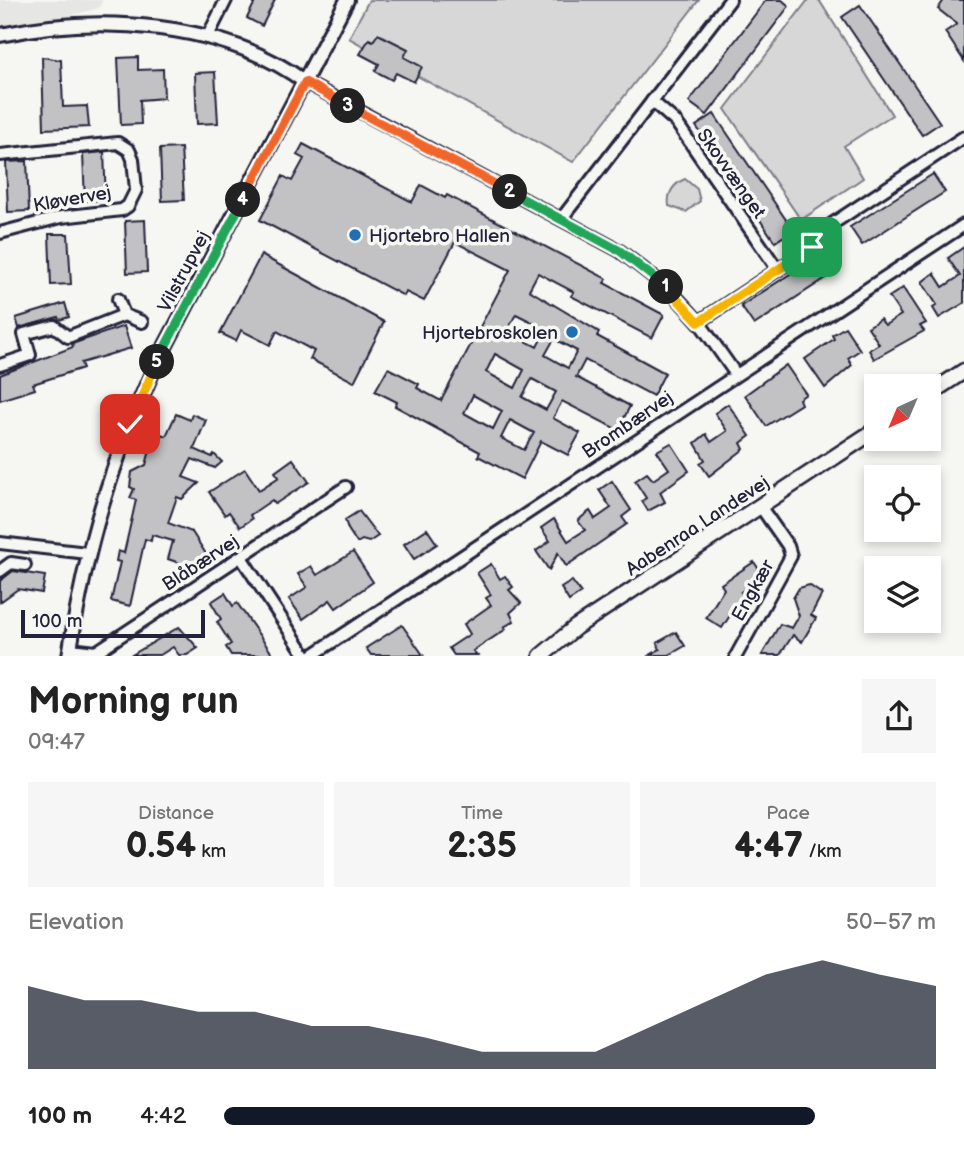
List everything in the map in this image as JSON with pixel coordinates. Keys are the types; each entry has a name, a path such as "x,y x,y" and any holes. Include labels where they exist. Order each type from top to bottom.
{"main road":[{"path":"942,385 964,371"},
{"name":"Aabenraa Landevej","path":"541,656 576,627 864,438"}],"street":[{"path":"207,38 226,0"},
{"name":"Vilstrupvej","path":"69,652 87,553 121,444 158,362 347,0"},
{"path":"562,218 730,0"},
{"path":"0,34 63,26 116,25 207,38 283,66 305,82 562,218 646,268 699,322 735,373"},
{"name":"Skovvænget","path":"652,101 676,122 778,270"},
{"path":"699,322 812,247 832,224 964,137"},
{"name":"Kløvervej","path":"0,155 118,143 129,150 133,159 136,190 133,200 122,210 61,217 0,233"},
{"name":"Brombærvej","path":"309,656 735,373 964,225"},
{"path":"118,299 124,314 142,322"},
{"path":"0,365 30,355 24,334 54,326 68,337 124,314"},
{"name":"Blåbærvej","path":"69,652 96,652 346,487"},
{"name":"Engkær","path":"736,656 791,556 788,546 760,506"},
{"path":"0,543 87,553"},
{"path":"240,557 309,656"},
{"path":"0,571 11,564 25,565"}],"shaded area":[{"path":"0,0 103,0 99,8 0,35"},
{"path":"369,0 699,0 573,162 349,38"},
{"path":"808,0 819,0 892,115 844,146 863,178 801,220 725,109"},
{"path":"685,179 697,189 700,201 686,212 669,206 674,187"}],"building":[{"path":"256,0 275,0 262,26 247,18"},
{"path":"766,0 782,0 789,6 707,115 689,102"},
{"path":"944,0 964,0 964,61 945,32 957,24 938,9"},
{"path":"860,5 940,123 922,135 842,17"},
{"path":"378,34 408,49 404,57 422,67 414,82 396,73 392,80 375,71 379,64 360,54 369,39 373,41"},
{"path":"42,57 61,60 63,107 87,106 89,127 44,129"},
{"path":"138,57 138,70 163,69 164,98 140,100 141,124 121,125 118,58"},
{"path":"215,72 218,123 197,124 195,73"},
{"path":"714,114 793,230 775,242 696,126"},
{"name":"Hjortebroskolen","path":"303,144 412,202 421,185 445,198 447,195 607,279 604,283 664,315 652,338 571,296 574,292 538,273 529,290 599,332 597,336 665,373 653,396 585,360 576,377 630,406 618,430 562,401 553,418 580,433 568,455 541,441 522,479 478,456 480,452 395,406 397,402 375,391 388,368 419,384 417,388 441,401 510,270 455,242 424,301 406,292 404,296 260,220 283,176 292,181 304,159 297,155","holes":["516,314 546,329 537,347 507,331","554,339 577,351 568,368 545,355","495,354 524,370 515,388 486,372","532,379 556,392 546,410 522,397","473,395 502,411 493,429 464,413","510,420 534,433 524,450 501,438"]},
{"path":"181,148 184,200 162,201 160,149"},
{"path":"104,152 106,200 85,201 83,154"},
{"path":"27,161 29,211 8,212 6,162"},
{"path":"933,174 945,192 862,245 850,227"},
{"path":"145,220 147,272 127,273 125,221"},
{"path":"49,234 68,234 71,284 51,285"},
{"path":"964,247 964,303 939,318 933,308 937,305 922,282 934,273 943,287 960,276 948,258"},
{"path":"261,255 384,322 354,382 310,359 314,351 277,331 270,345 241,330 236,341 220,333"},
{"path":"813,259 826,278 754,325 741,306"},
{"path":"903,288 926,323 920,326 924,331 874,359 869,350 879,344 868,327 880,319 885,325 901,315 889,297"},
{"path":"65,303 69,317 59,320 58,317 19,328 16,318"},
{"path":"124,326 131,348 81,363 83,368 33,384 35,389 0,400 0,375 73,347 72,344"},
{"path":"845,327 860,350 848,358 852,365 825,388 805,359 834,339 832,335"},
{"path":"786,365 806,394 799,399 801,404 766,426 745,395"},
{"path":"728,404 750,436 741,443 744,449 709,476 700,463 705,460 695,443 706,434 711,442 727,431 715,413"},
{"path":"176,414 190,420 192,414 206,420 194,449 212,457 214,454 222,462 215,468 192,459 183,477 199,483 182,499 177,497 168,523 192,532 206,554 196,560 194,568 168,559 173,541 152,535 151,541 145,539 130,606 111,601 120,562 116,561 118,551 124,553 136,500 130,498 134,489 130,487 132,472 146,465 153,439 158,441 161,434 166,436"},
{"path":"671,443 689,471 660,492 665,502 648,511 642,501 646,498 635,481 647,473 653,480 669,469 657,451"},
{"path":"293,459 309,482 275,504 272,500 250,515 252,519 240,527 229,512 225,515 209,492 245,469 259,490 279,477 275,472"},
{"path":"612,481 631,510 622,517 627,524 566,566 558,553 549,570 536,551 550,541 541,528 554,519 568,541 585,530 578,521 582,517 590,511 595,519 611,508 599,490"},
{"path":"359,511 378,536 369,542 362,540 357,543 345,520"},
{"path":"427,529 437,544 414,559 404,544"},
{"path":"353,552 373,582 336,608 330,600 303,619 289,599 307,587 298,574 311,566 317,575"},
{"path":"754,562 764,577 741,592 753,598 747,608 738,603 722,628 706,618 724,589 721,584"},
{"path":"491,564 500,579 505,576 513,587 509,590 521,603 510,613 514,621 473,651 477,655 454,655 449,648 470,634 464,624 491,605 486,598 491,595 477,573"},
{"path":"13,571 45,576 42,593 18,589 0,602 0,581"},
{"path":"572,581 581,593 569,601 561,588"},
{"path":"809,585 822,594 811,615 816,618 802,642 793,635 780,655 762,655 780,624 792,628 799,616 793,598 799,588"},
{"path":"225,593 233,606 237,603 273,655 231,655 226,647 231,644 217,622 221,619 211,602"},
{"path":"402,625 423,655 371,655 366,648"},
{"path":"179,627 198,648 187,655 179,655 173,647 160,655 132,655"},
{"path":"676,632 685,646 669,655 650,655 660,649 657,643"}],"place":[{"name":"Hjortebro Hallen","path":"355,235"},
{"name":"Hjortebroskolen","path":"572,332"}],"route":[{"path":"130,424 158,362 305,82 620,251 646,268 670,289 699,322 812,247"}]}
